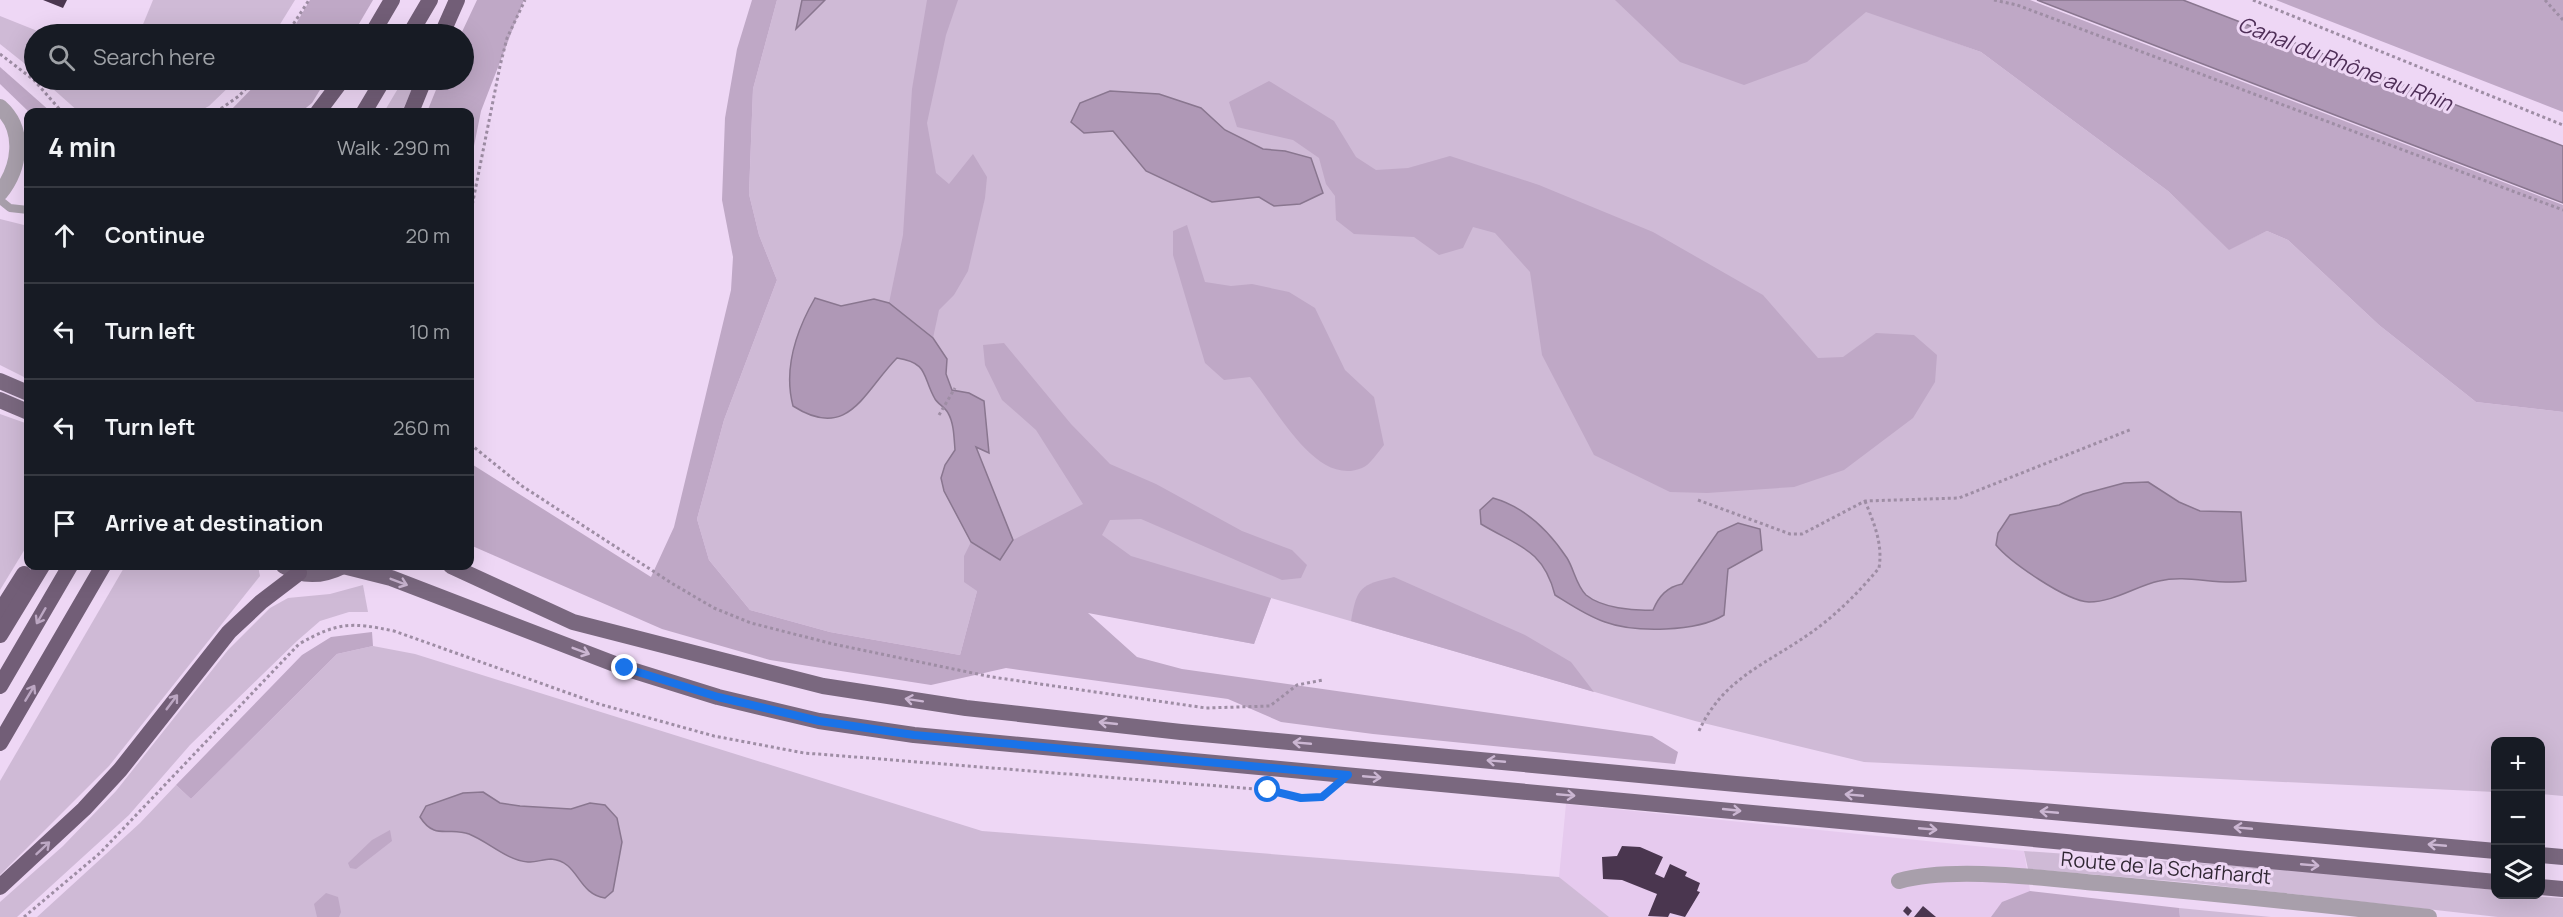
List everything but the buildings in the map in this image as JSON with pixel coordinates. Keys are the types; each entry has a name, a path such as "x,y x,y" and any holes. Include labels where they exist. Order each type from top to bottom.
{"highway":[{"path":"378,24 392,0"},
{"path":"416,24 429,0"},
{"path":"446,24 457,0"},
{"path":"321,108 334,90"},
{"path":"330,108 341,90"},
{"path":"366,108 378,90"},
{"path":"413,108 420,90"},
{"path":"0,612 26,570"},
{"path":"0,635 40,570"},
{"path":"0,686 68,570"},
{"path":"0,743 101,570"},
{"path":"0,888 84,809 120,770 229,632 290,570"}],"main road":[{"path":"0,381 24,391"},
{"path":"0,400 24,410"},
{"path":"295,570 313,575 330,570"},
{"path":"359,570 390,578 625,668 718,697 819,721 914,735 2491,882"},
{"path":"460,570 573,622 823,686 966,708 1181,732 1736,784 2491,851"},
{"path":"2545,855 2563,857"},
{"path":"2545,887 2563,889"}],"street":[{"path":"0,107 12,124 18,143 16,163 10,180 0,192"},
{"name":"Route de la Schafhardt","path":"1899,881 1939,874 2041,878 2299,902 2429,917"}],"lane":[{"path":"0,200 10,208 24,210"}],"path":[{"path":"293,24 309,0"},
{"path":"474,196 507,38 525,0"},
{"path":"1994,0 2017,5 2563,210"},
{"path":"2253,0 2563,125"},
{"path":"2545,0 2563,20"},
{"path":"0,54 24,73"},
{"path":"42,90 58,108"},
{"path":"222,108 245,90"},
{"path":"939,415 955,388"},
{"path":"1698,500 1790,534 1802,534 1865,501 1959,498 2132,429"},
{"path":"474,447 522,486 673,584 714,608 752,623 832,644 992,677 1206,708 1270,706 1297,685 1323,680"},
{"path":"1699,731 1714,703 1731,685 1815,630 1879,568 1882,554 1865,501"},
{"path":"24,917 100,854 299,645 326,628 359,623 394,631 599,704 714,736 804,753 1268,790 1301,798 1322,797 1348,775"}],"shaded area":[{"path":"153,0 295,0 280,24 143,24"},
{"path":"310,0 373,0 359,24 296,24"},
{"path":"477,0 524,0 481,111 474,146 474,108 429,108 436,90 474,90 474,24 466,24"},
{"path":"752,0 777,0 753,89 749,194 759,235 777,280 724,420 697,519 709,560 750,610 830,632 960,655 977,591 964,582 964,556 971,542 1000,560 1013,540 1083,504 1036,430 1002,400 985,365 983,345 1004,343 1071,424 1110,464 1156,484 1242,531 1292,550 1307,565 1301,578 1282,580 1141,519 1110,520 1102,535 1131,556 1271,598 1254,644 1088,613 1137,657 1182,669 1652,736 1678,752 1675,764 1373,734 1281,722 1228,699 1006,668 931,685 770,660 662,629 474,547 474,466 651,577 674,527 731,290 733,257 722,200 725,118 737,49"},
{"path":"777,0 1836,0 1981,52 2168,191 2229,249 2267,231 2288,240 2379,325 2476,402 2563,412 2563,796 2545,794 2545,737 2491,737 2491,792 1864,762 1695,721 1271,598 1254,644 977,591 960,655 830,632 750,610 709,560 697,519 724,420 777,280 759,235 749,194 753,89"},
{"path":"927,0 958,0 946,35 927,123 936,173 949,184 973,154 987,177 985,198 968,271 954,295 939,310 933,338 889,303 903,235 912,89"},
{"path":"1615,0 2030,0 2563,205 2563,412 2476,402 2379,325 2288,240 2267,231 2229,250 2168,191 1981,52 1866,12 1807,62 1744,85 1680,62"},
{"path":"2276,0 2563,0 2563,112"},
{"path":"0,16 24,26 24,63 0,44"},
{"path":"0,67 46,108 25,108 0,84"},
{"path":"1269,81 1334,121 1356,157 1376,170 1408,168 1450,156 1539,185 1653,232 1763,295 1818,358 1843,357 1876,333 1914,335 1937,355 1935,382 1913,418 1844,470 1794,487 1707,493 1670,492 1594,455 1542,355 1530,272 1495,233 1473,227 1463,248 1439,255 1414,237 1354,234 1336,220 1335,196 1326,184 1319,158 1293,140 1237,127 1229,102"},
{"path":"54,90 226,90 205,108 74,108"},
{"path":"250,90 320,90 306,108 233,108"},
{"path":"397,90 412,90 404,108 386,108"},
{"path":"0,219 24,225 24,377 0,365"},
{"path":"1187,225 1205,282 1231,286 1252,284 1289,292 1315,308 1345,370 1374,397 1384,445 1365,466 1345,471 1328,466 1312,455 1298,440 1250,377 1224,380 1205,363 1173,255 1173,231"},
{"path":"0,414 24,423 24,551 0,590"},
{"path":"123,570 259,570 260,576 109,766 0,875 0,781"},
{"path":"1394,577 1525,635 1571,662 1594,692 1351,621 1356,600 1362,589 1374,582"},
{"path":"363,585 368,612 349,612 320,621 190,745 129,815 17,917 0,917 0,902 63,846 116,791 228,650 270,608 288,598 330,594"},
{"path":"372,632 373,646 337,654 191,799 176,785 302,655 331,637"},
{"path":"373,646 415,654 982,831 1559,877 1609,917 37,917 140,823 176,785 191,799 337,654"},
{"path":"1566,804 2024,851 2034,917 1605,917 1559,877"},
{"path":"390,830 392,841 356,869 350,868 348,863 372,840"},
{"path":"2024,851 2284,869 2491,890 2491,899 2563,898 2563,917 2498,917 2194,883 2028,869"},
{"path":"2030,891 2179,908 2180,917 1991,917 2002,902"},
{"path":"326,893 338,897 341,912 339,917 317,917 314,904"},
{"path":"2179,908 2271,917 2180,917"}],"water":[{"path":"802,0 825,0 796,29"},
{"name":"Canal du Rhône au Rhin","path":"2037,0 2183,0 2563,146 2563,203"},
{"path":"1110,91 1159,94 1201,108 1225,130 1263,149 1285,151 1311,158 1323,193 1300,204 1274,206 1259,197 1212,202 1146,171 1113,131 1084,133 1071,122 1080,103"},
{"path":"815,298 841,306 874,299 889,303 933,338 947,359 946,374 952,390 969,393 984,401 989,453 976,447 1013,540 1000,560 971,542 944,491 941,478 945,465 955,450 953,426 947,411 935,399 923,372 915,363 897,358 854,408 842,415 828,418 812,416 793,406 790,378 793,350 802,323"},
{"path":"2148,482 2179,502 2200,511 2241,512 2246,581 2170,579 2150,583 2116,597 2089,602 2067,595 2039,580 1996,545 1998,533 2010,515 2059,505 2083,494 2124,483"},
{"path":"1493,498 1516,507 1552,538 1567,558 1586,595 1600,603 1618,608 1653,610 1664,593 1682,584 1718,532 1738,523 1760,529 1762,550 1728,569 1724,615 1712,621 1682,628 1649,629 1618,626 1592,617 1555,595 1550,579 1536,558 1527,550 1481,524 1480,510"},
{"path":"483,792 500,803 520,806 571,809 590,803 605,805 617,818 622,842 613,891 605,898 596,895 567,865 560,861 551,859 520,861 469,834 431,829 420,817 426,806 463,793"}],"route":[{"path":"625,668 718,697 819,721 914,735 1348,775 1322,797 1301,798 1268,790"}]}
